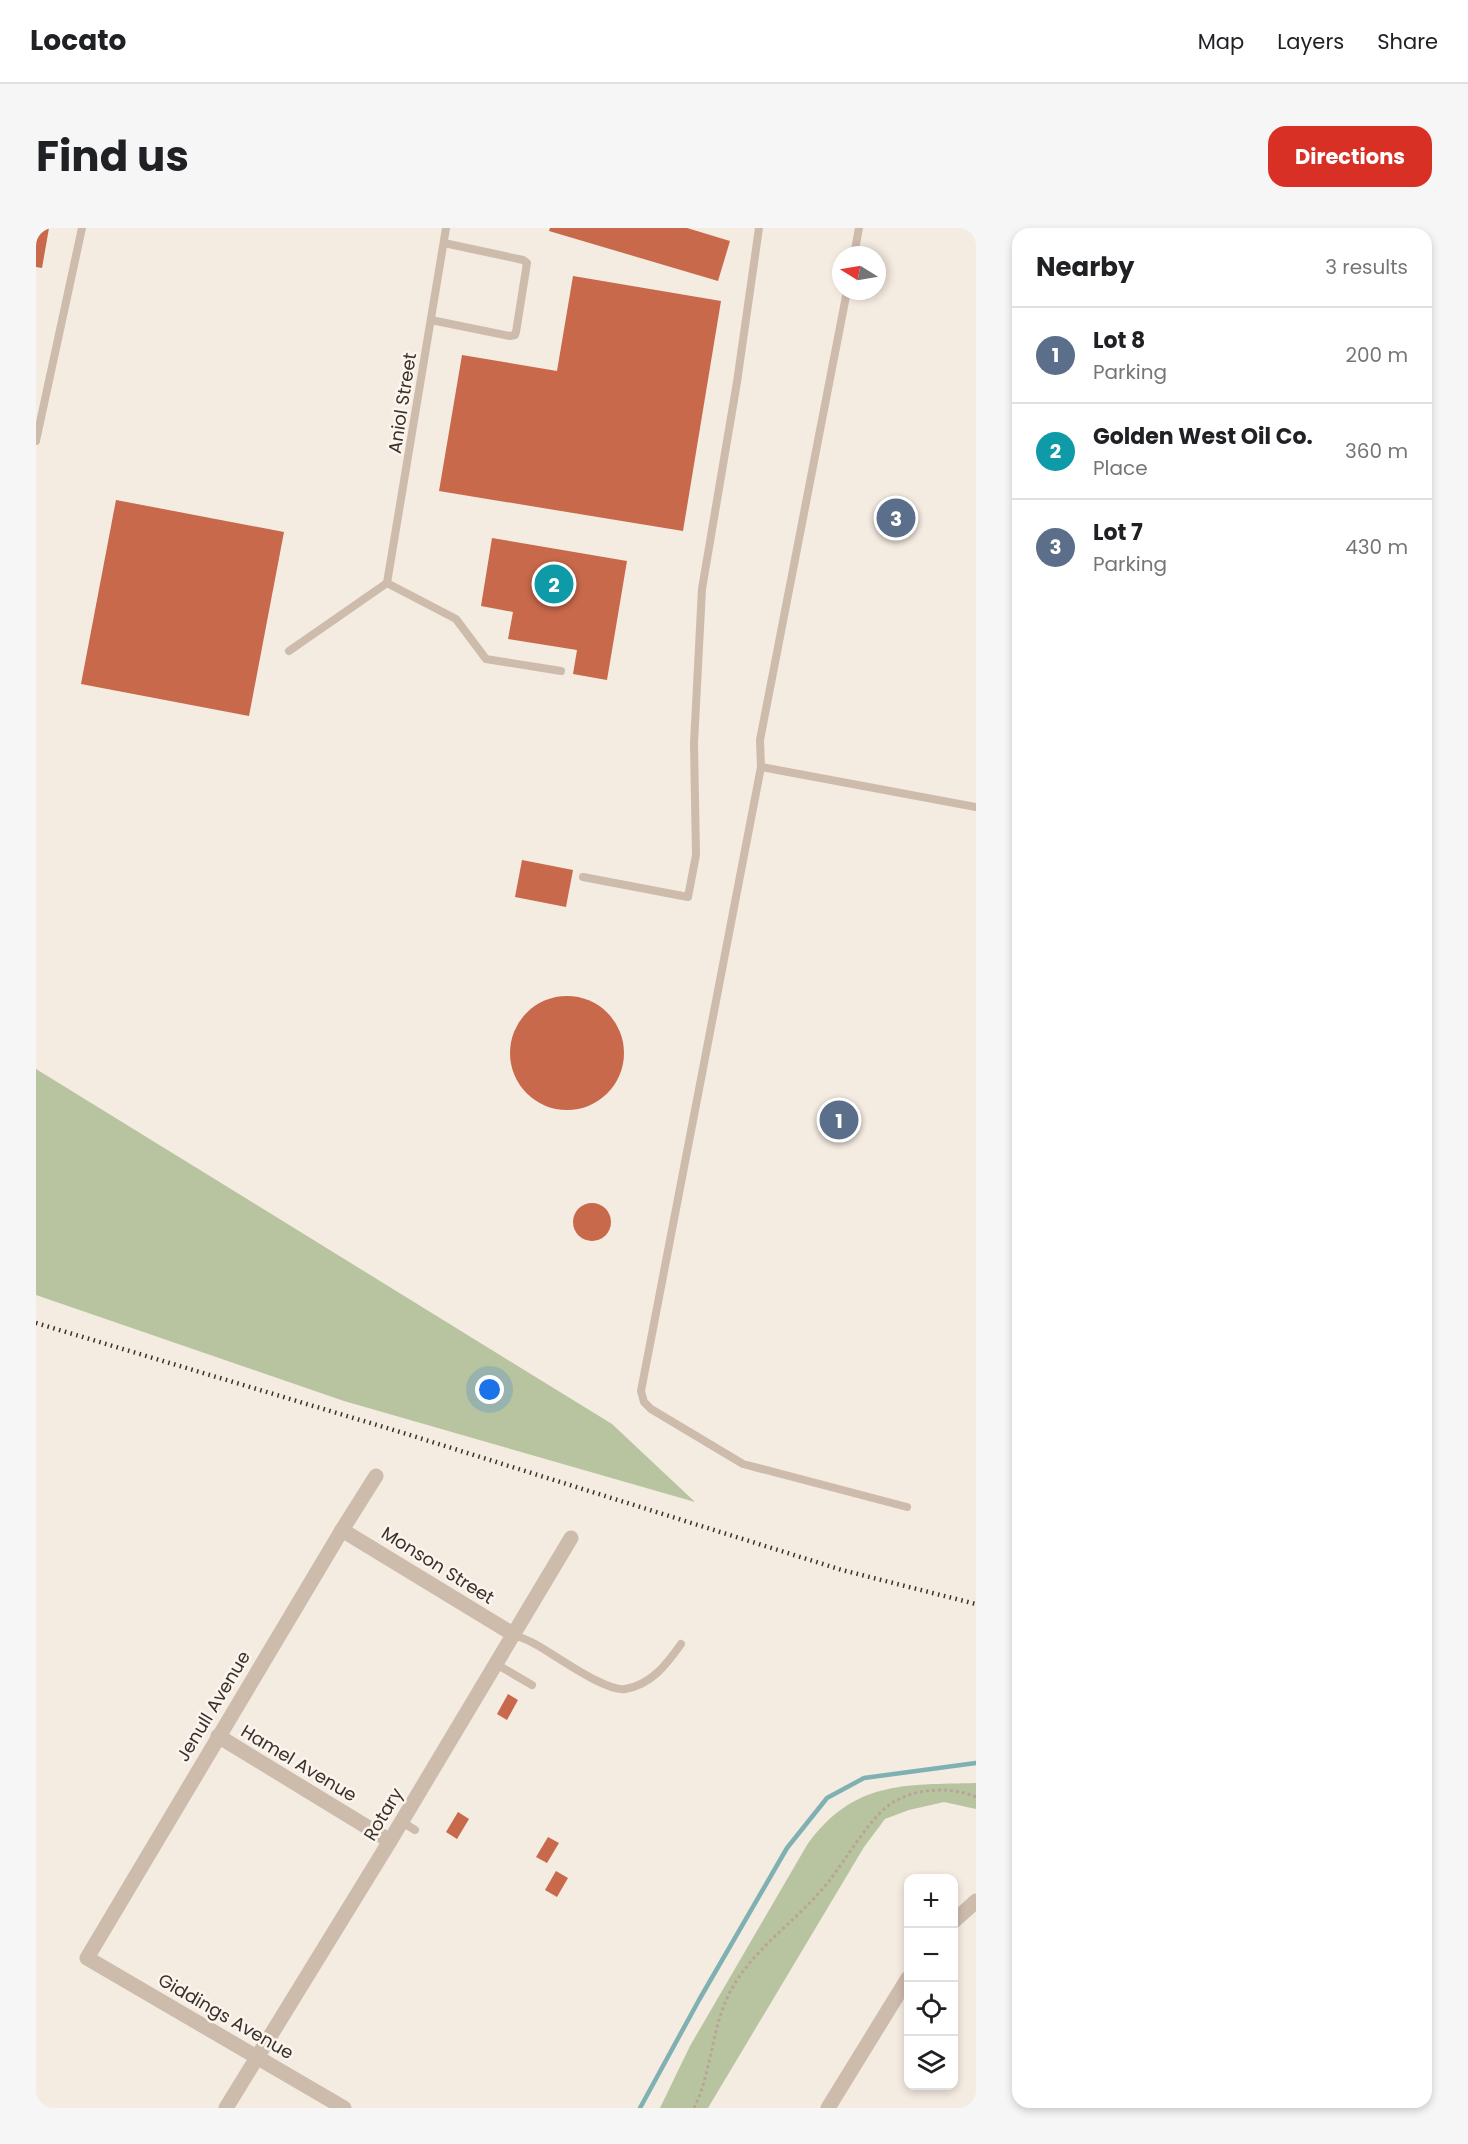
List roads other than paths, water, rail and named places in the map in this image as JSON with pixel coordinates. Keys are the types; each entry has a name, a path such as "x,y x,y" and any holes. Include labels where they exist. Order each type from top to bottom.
{"street":[{"name":"Jenull Avenue","path":"87,1958 218,1736 376,1476"},
{"name":"Monson Street","path":"342,1530 513,1634"},
{"name":"Rotary","path":"226,2108 390,1841 408,1826 496,1664 571,1538"},
{"name":"Hamel Avenue","path":"218,1736 390,1841"},
{"path":"958,1917 976,1901"},
{"name":"Giddings Avenue","path":"87,1958 344,2108"},
{"path":"828,2108 907,1982"}],"lane":[{"path":"36,441 82,228"},
{"name":"Aniol Street","path":"387,583 446,228"},
{"path":"583,877 688,897 696,855 694,743 702,589 737,382 759,228"},
{"path":"856,246 859,228"},
{"path":"431,320 510,336 515,335 516,332 526,263 523,260 444,243"},
{"path":"845,300 760,740 761,767 642,1391 645,1402 651,1409 743,1464 907,1507"},
{"path":"289,651 387,583 456,619 486,659 561,670"},
{"path":"761,767 976,807"},
{"path":"513,1634 608,1686 623,1689 643,1683 664,1667 681,1644"},
{"path":"496,1664 532,1685"}],"waterway":[{"path":"640,2108 787,1848 827,1798 864,1778 976,1763"}],"railway":[{"path":"36,1323 397,1431 842,1570 976,1604"}],"place":[{"name":"Lot 7","path":"896,518"},
{"name":"Golden West Oil Co.","path":"554,584"},
{"name":"Lot 8","path":"839,1120"}]}
